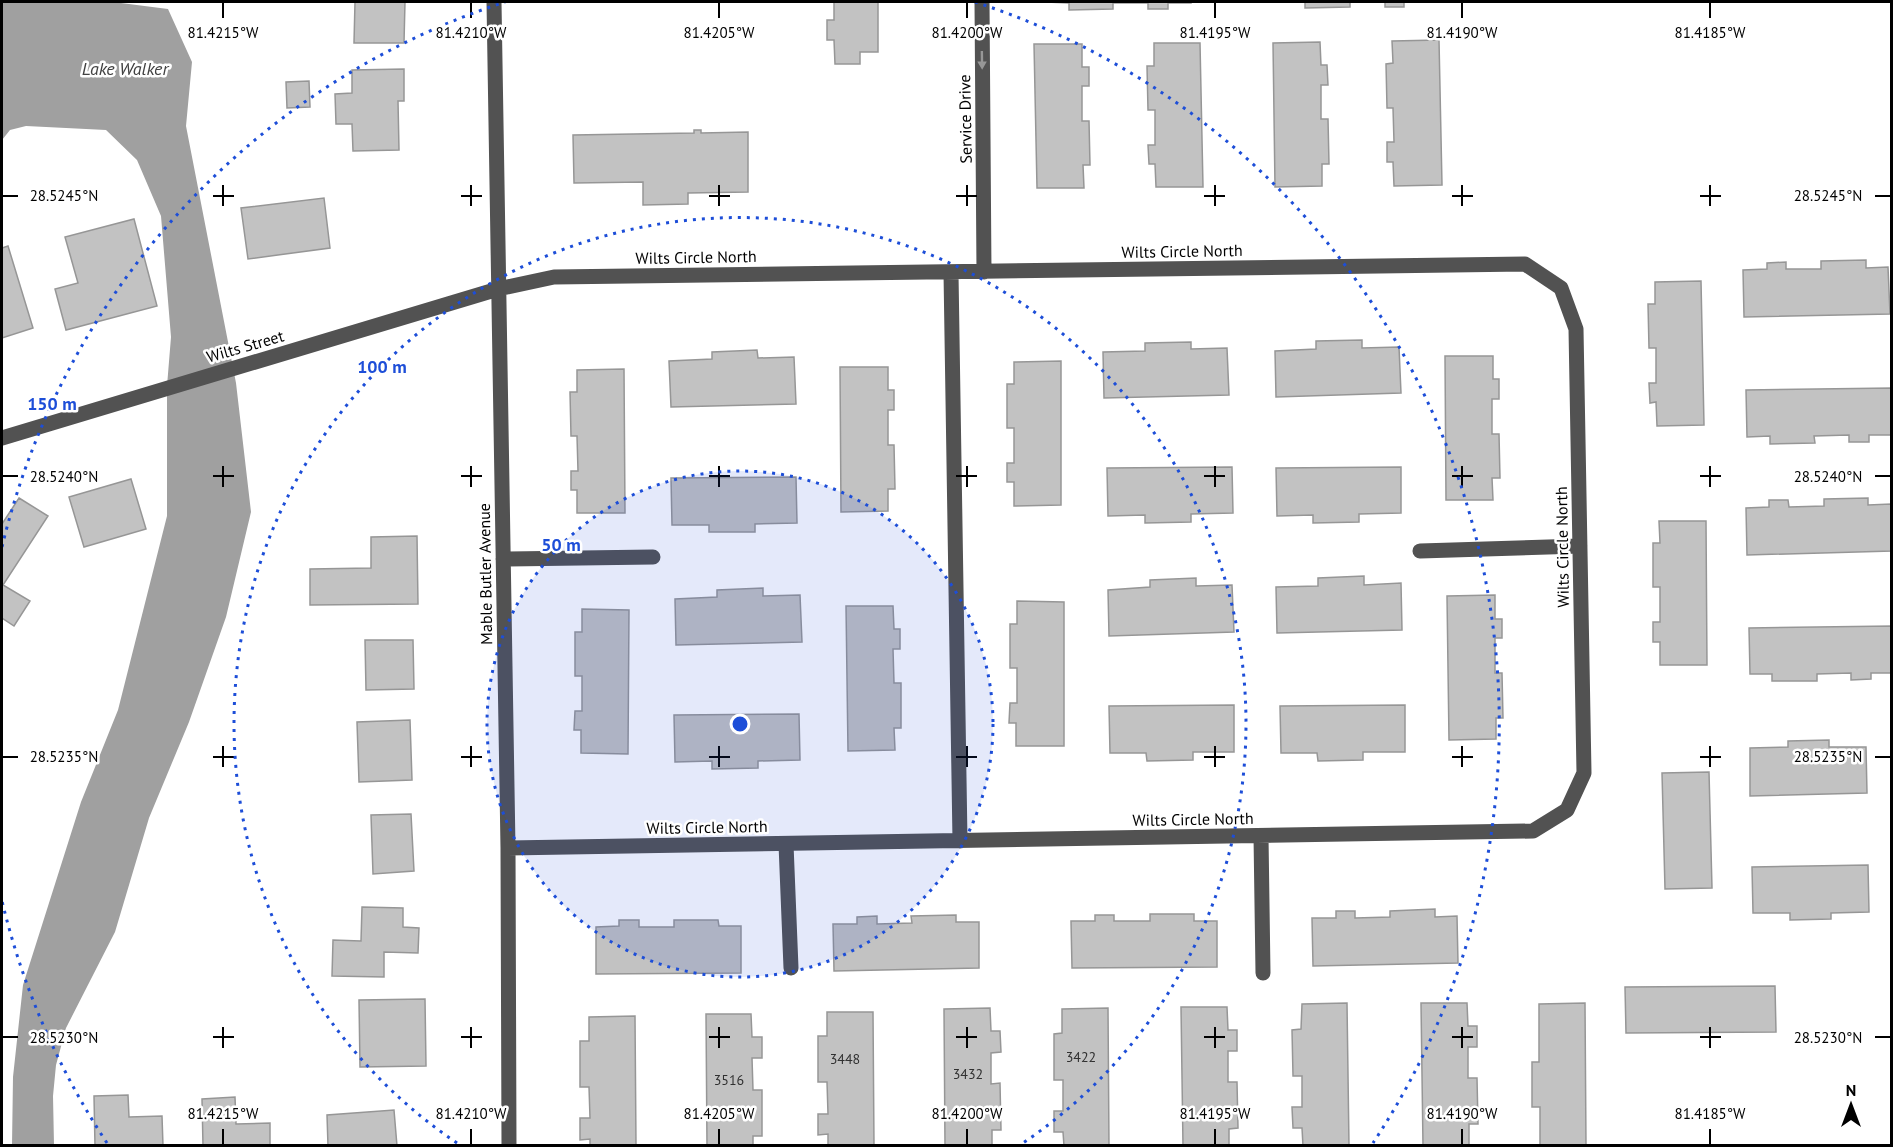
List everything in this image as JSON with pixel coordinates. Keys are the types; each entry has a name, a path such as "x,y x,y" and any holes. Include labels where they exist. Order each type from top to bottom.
{"street":[{"name":"Mable Butler Avenue","path":"494,2 508,848 509,1146"},
{"name":"Service Drive","path":"982,2 984,272"},
{"name":"Wilts Circle North","path":"498,289 554,277 1525,264 1561,288 1576,329 1580,546 1584,772 1568,810 1533,831 508,848"},
{"path":"951,273 960,841"},
{"name":"Wilts Street","path":"2,438 498,289"},
{"path":"1420,551 1580,546"},
{"path":"503,559 653,557"},
{"path":"1261,836 1263,974"},
{"path":"786,844 791,968"}],"water":[{"name":"Lake Walker","path":"2,3 121,3 168,9 192,62 186,126 236,383 251,512 226,617 189,722 149,818 115,932 66,1028 56,1065 53,1096 54,1145 12,1145 13,1077 23,985 81,802 118,710 167,516 167,386 171,337 161,216 137,160 106,130 26,126 10,130 2,140"}],"building":[{"path":"355,2 405,2 404,43 354,43"},
{"path":"834,2 878,2 878,52 860,52 860,64 835,64 834,40 827,40 827,20 834,20"},
{"path":"1046,2 1191,3 1168,3 1168,9 1148,9 1148,3 1113,3 1113,9 1069,10 1069,3"},
{"path":"1305,2 1350,2 1350,7 1305,8"},
{"path":"1385,2 1404,2 1404,7 1385,7"},
{"path":"1439,40 1442,185 1394,186 1393,162 1387,162 1387,142 1394,142 1393,108 1387,108 1386,64 1393,63 1392,41"},
{"path":"1320,42 1321,65 1327,65 1328,85 1321,85 1321,119 1328,119 1329,164 1322,164 1322,186 1275,187 1273,43"},
{"path":"1154,43 1200,43 1203,187 1156,187 1155,164 1149,164 1148,145 1155,145 1155,110 1148,110 1147,66 1154,66"},
{"path":"1034,44 1082,44 1082,67 1089,67 1089,86 1082,86 1082,121 1089,121 1090,165 1083,165 1084,188 1037,188"},
{"path":"404,69 404,101 398,101 399,150 353,151 352,124 336,124 335,94 352,93 352,70"},
{"path":"309,81 310,107 287,108 286,82"},
{"path":"694,130 701,130 701,133 748,132 748,192 688,193 688,204 643,205 643,182 574,183 573,135 694,133"},
{"path":"324,198 330,248 248,259 241,208"},
{"path":"134,219 157,306 66,330 55,289 78,283 65,237"},
{"path":"8,246 33,328 2,338 2,248"},
{"path":"1866,260 1866,268 1888,267 1890,314 1744,317 1743,270 1767,269 1767,263 1786,262 1786,269 1821,269 1821,261"},
{"path":"1701,281 1704,425 1657,426 1656,402 1650,403 1649,383 1656,383 1656,348 1649,348 1648,304 1655,304 1655,282"},
{"path":"1362,340 1362,348 1399,347 1401,393 1276,397 1275,351 1316,349 1316,341"},
{"path":"1191,342 1191,349 1227,348 1229,395 1104,398 1103,352 1145,351 1145,343"},
{"path":"757,350 758,358 794,357 796,404 671,407 669,361 712,359 712,352"},
{"path":"1445,356 1493,356 1493,379 1499,379 1499,399 1492,399 1492,434 1499,434 1500,478 1492,478 1493,500 1446,500"},
{"path":"1061,361 1061,505 1014,506 1014,482 1007,482 1007,463 1014,463 1014,428 1007,428 1007,384 1014,384 1014,362"},
{"path":"840,367 888,367 888,390 894,390 894,410 888,410 888,445 894,445 895,489 888,489 888,511 841,512"},
{"path":"624,369 625,513 577,513 577,490 571,490 571,471 578,471 577,436 571,436 570,392 577,392 577,370"},
{"path":"1892,388 1892,435 1869,435 1869,442 1849,442 1849,435 1814,436 1815,443 1770,444 1770,436 1747,437 1746,390"},
{"path":"1232,467 1233,513 1191,514 1191,522 1145,523 1145,515 1108,516 1107,468"},
{"path":"1401,467 1401,513 1359,514 1359,522 1313,523 1313,515 1277,516 1276,468"},
{"path":"796,477 797,523 755,524 755,532 709,532 709,525 672,525 671,478"},
{"path":"131,479 146,529 84,547 69,497"},
{"path":"19,498 48,516 3,585 30,601 14,626 2,618 2,524"},
{"path":"1868,498 1868,505 1891,504 1892,551 1747,555 1746,508 1769,507 1769,500 1788,500 1789,507 1824,506 1824,499"},
{"path":"1659,521 1706,521 1707,665 1660,665 1660,642 1653,642 1653,622 1660,622 1660,587 1653,587 1653,543 1660,543"},
{"path":"417,536 418,604 310,605 310,569 371,568 371,537"},
{"path":"1364,576 1364,585 1401,583 1402,630 1277,633 1276,587 1318,586 1318,578"},
{"path":"1196,578 1196,586 1232,585 1234,632 1109,636 1108,590 1150,587 1150,580"},
{"path":"763,588 763,596 800,595 802,642 676,645 675,599 717,597 717,590"},
{"path":"1495,595 1495,619 1502,619 1502,638 1495,638 1495,673 1502,673 1503,718 1496,718 1496,739 1449,740 1447,596"},
{"path":"1017,601 1064,602 1064,746 1016,746 1016,723 1009,723 1010,703 1017,703 1017,668 1010,668 1010,624 1017,624"},
{"path":"846,606 893,606 894,629 900,629 900,649 893,649 894,683 901,683 901,728 894,728 895,750 848,751"},
{"path":"582,609 629,610 628,754 581,753 581,730 574,730 575,711 582,711 582,676 575,676 575,632 582,632"},
{"path":"1892,626 1892,673 1871,673 1871,679 1851,680 1851,673 1817,674 1817,681 1772,681 1772,674 1750,674 1749,628"},
{"path":"365,640 413,640 414,689 366,690"},
{"path":"1234,705 1234,752 1193,752 1193,760 1147,761 1146,753 1110,753 1109,706"},
{"path":"1405,705 1405,752 1363,752 1363,760 1318,761 1317,753 1281,753 1280,706"},
{"path":"799,714 800,760 758,761 758,768 712,769 712,761 675,762 674,715"},
{"path":"410,720 412,780 359,782 357,722"},
{"path":"1829,740 1829,747 1866,747 1867,793 1750,796 1750,748 1788,747 1788,741"},
{"path":"1709,772 1712,888 1665,889 1662,773"},
{"path":"411,814 414,871 373,874 371,815"},
{"path":"1868,865 1869,912 1831,913 1831,919 1790,920 1790,913 1753,913 1752,867"},
{"path":"362,907 403,908 403,927 419,928 418,953 384,952 384,977 332,976 333,940 361,941"},
{"path":"1435,909 1435,917 1457,916 1458,963 1313,966 1312,918 1336,918 1336,911 1355,911 1355,918 1390,917 1390,911"},
{"path":"1150,914 1194,914 1194,921 1217,921 1217,967 1072,968 1071,921 1095,921 1095,915 1114,915 1114,921 1150,921"},
{"path":"956,915 956,922 979,922 979,968 834,971 833,924 857,924 857,917 877,916 877,924 912,923 911,916"},
{"path":"619,920 639,920 639,927 674,927 674,920 718,920 719,926 741,926 741,973 596,974 596,927 619,926"},
{"path":"1775,986 1776,1032 1626,1033 1625,987"},
{"path":"425,999 426,1066 360,1067 359,1000"},
{"path":"1347,1003 1349,1146 1303,1146 1302,1128 1293,1128 1292,1107 1302,1107 1302,1076 1293,1076 1292,1030 1301,1029 1302,1004"},
{"path":"1421,1003 1467,1003 1468,1026 1477,1026 1477,1047 1468,1047 1468,1078 1477,1078 1478,1124 1469,1124 1469,1146 1423,1146"},
{"path":"1585,1003 1586,1146 1540,1146 1540,1107 1532,1107 1532,1062 1539,1062 1539,1004"},
{"path":"1181,1007 1227,1007 1228,1030 1237,1030 1237,1051 1228,1051 1228,1082 1237,1082 1238,1128 1229,1129 1229,1146 1183,1146"},
{"path":"990,1008 991,1031 1000,1031 1001,1052 991,1053 991,1084 1000,1083 1001,1130 992,1130 992,1146 945,1146 944,1009"},
{"path":"1108,1008 1109,1146 1064,1146 1063,1132 1054,1132 1054,1111 1063,1111 1063,1080 1054,1080 1054,1034 1062,1033 1062,1009"},
{"path":"827,1012 873,1012 874,1146 828,1146 828,1134 818,1135 818,1114 828,1114 827,1082 818,1082 818,1036 827,1036"},
{"path":"706,1014 751,1014 752,1037 762,1037 762,1058 752,1058 753,1090 762,1090 762,1136 753,1136 753,1146 707,1146"},
{"path":"635,1016 636,1146 590,1146 590,1139 580,1140 580,1118 590,1118 589,1087 580,1087 580,1041 589,1041 589,1017"},
{"path":"128,1095 129,1117 162,1116 163,1146 95,1146 94,1096"},
{"path":"235,1097 236,1124 270,1123 270,1146 203,1146 202,1099"},
{"path":"394,1110 397,1146 328,1146 327,1115"}]}
